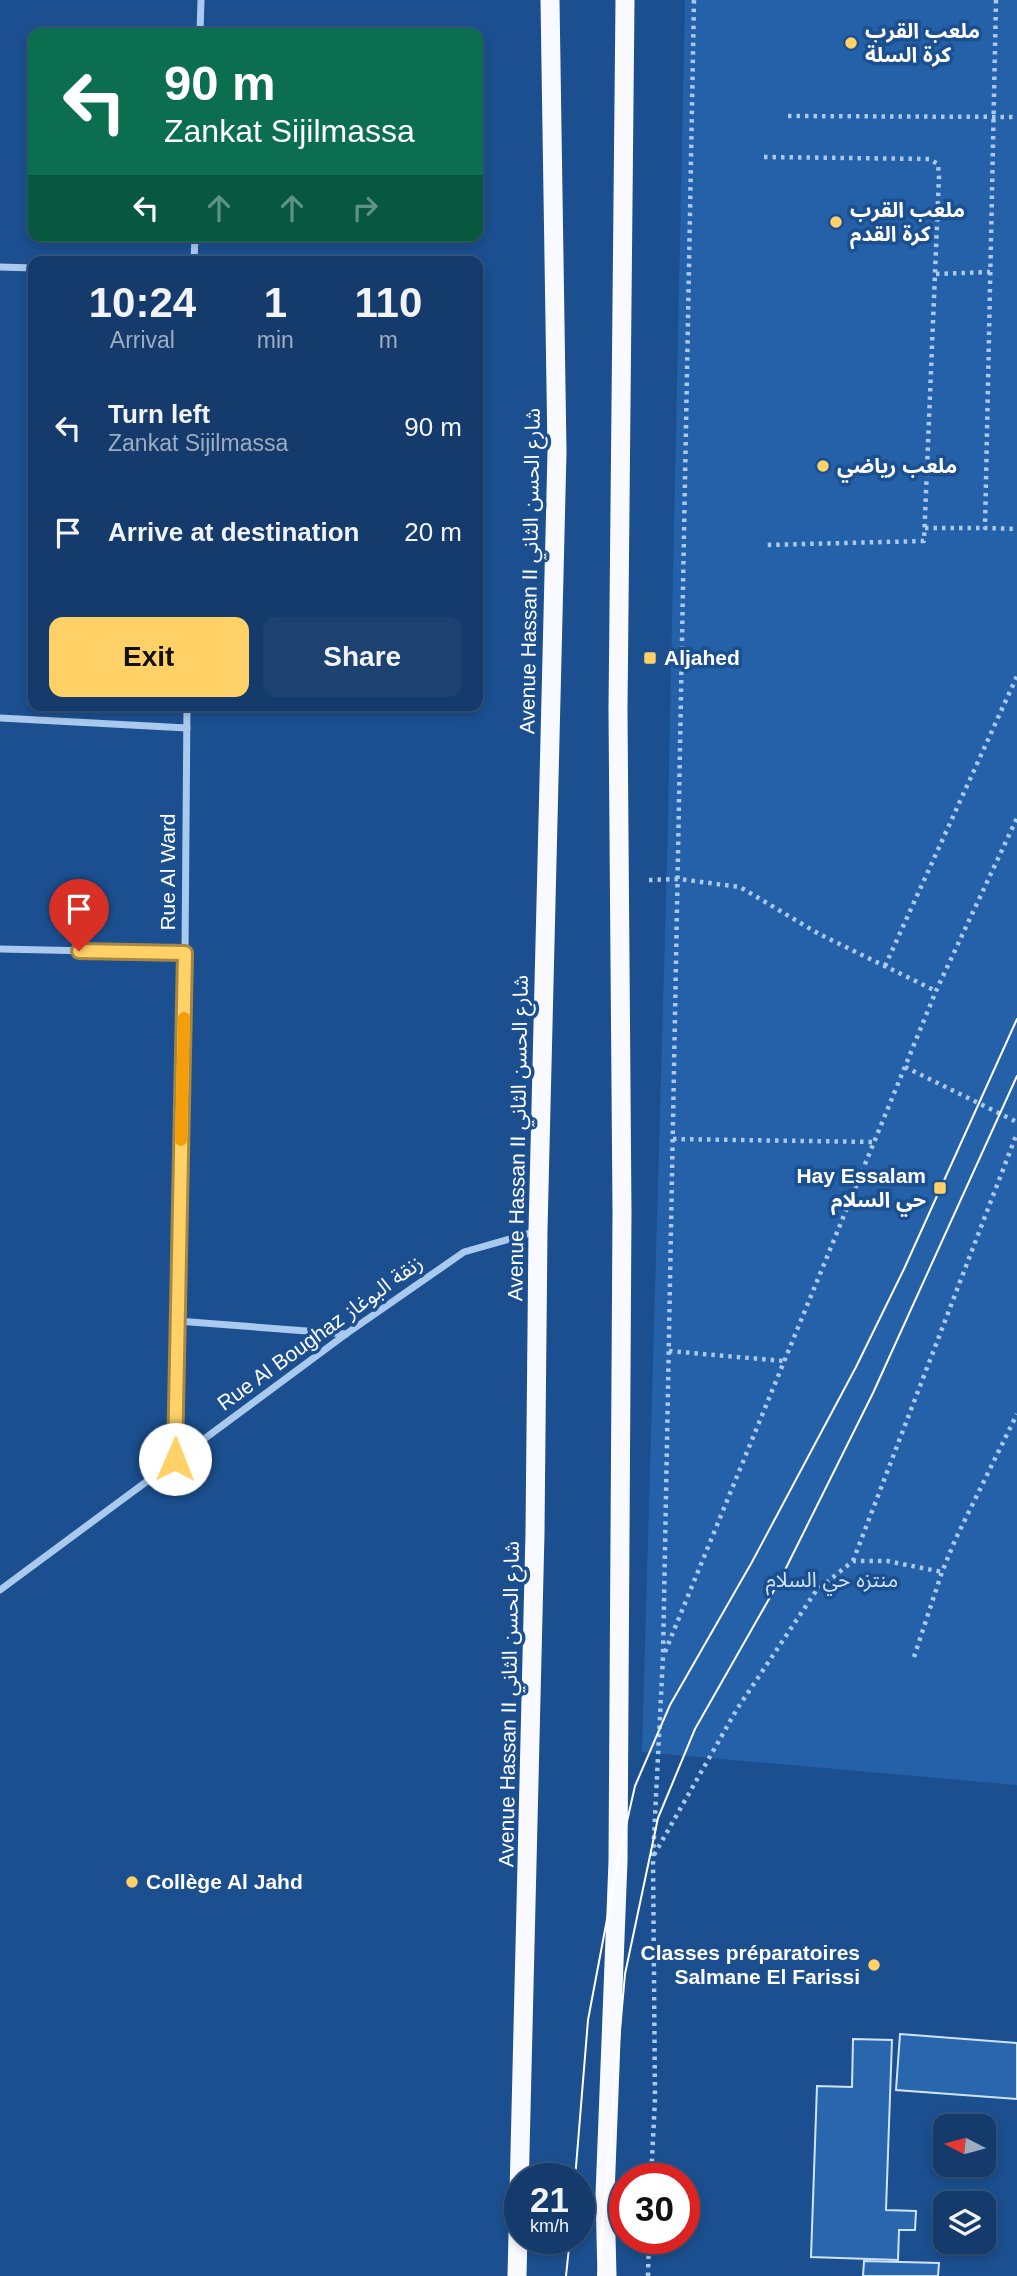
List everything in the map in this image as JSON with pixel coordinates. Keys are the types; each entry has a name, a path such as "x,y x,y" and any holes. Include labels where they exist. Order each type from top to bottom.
{"highway":[{"name":"Avenue Hassan II شارع الحسن الثاني","path":"517,2276 536,1533 538,1230 557,452 550,0"},
{"path":"607,2276 605,2195 618,1861 622,1226 618,696 625,0"}],"street":[{"path":"200,28 201,0"},
{"path":"0,267 28,268"},
{"name":"Rue Al Ward","path":"175,1459 187,711"},
{"path":"0,718 187,728"},
{"path":"0,949 185,953"},
{"name":"Rue Al Boughaz زنقة البوغاز","path":"0,1590 346,1334 464,1252 538,1230"},
{"path":"177,1321 346,1334"}],"path":[{"path":"652,2163 653,1857 663,1656 694,0"},
{"path":"985,528 996,0"},
{"path":"788,116 1017,117"},
{"path":"764,157 929,159 937,164 939,176 924,541 765,545"},
{"path":"936,274 990,272"},
{"path":"925,528 1017,529"},
{"path":"885,967 1017,676"},
{"path":"663,1656 936,991 1017,818"},
{"path":"619,881 679,879 740,887 819,934 936,991"},
{"path":"905,1067 1017,1122"},
{"path":"653,1857 737,1709 816,1591 853,1561 1017,1133"},
{"path":"673,1139 874,1142"},
{"path":"669,1351 784,1361"},
{"path":"914,1657 942,1572 1017,1414"},
{"path":"853,1561 887,1561 942,1572"},
{"path":"648,2276 649,2254"}],"green space":[{"name":"منتزه حي السلام","path":"685,0 1017,0 1017,1785 642,1752 667,863"}],"building":[{"path":"900,2034 1017,2043 1017,2099 896,2090"},
{"path":"853,2039 892,2040 886,2210 916,2211 915,2230 899,2230 898,2260 811,2257 817,2086 852,2087"},
{"path":"864,2261 939,2263 938,2276 863,2276"}],"tram line":[{"path":"576,2163 588,2020 635,1786 670,1705 752,1562 856,1367 904,1269 1017,1019"},
{"path":"598,2276 625,1974 658,1818 695,1729 781,1578 873,1393 1017,1076"},
{"path":"566,2276 568,2254"}],"slow traffic":[{"path":"181,1140 184,1018"}],"place":[{"name":"ملعب القرب كرة السلة","path":"851,43"},
{"name":"ملعب القرب كرة القدم","path":"836,222"},
{"name":"ملعب رياضي","path":"823,466"},
{"name":"Aljahed","path":"650,658"},
{"name":"Hay Essalam حي السلام","path":"940,1188"},
{"name":"Collège Al Jahd","path":"132,1882"},
{"name":"Classes préparatoires Salmane El Farissi","path":"874,1965"}],"route":[{"path":"79,951 185,953 175,1459"}]}
